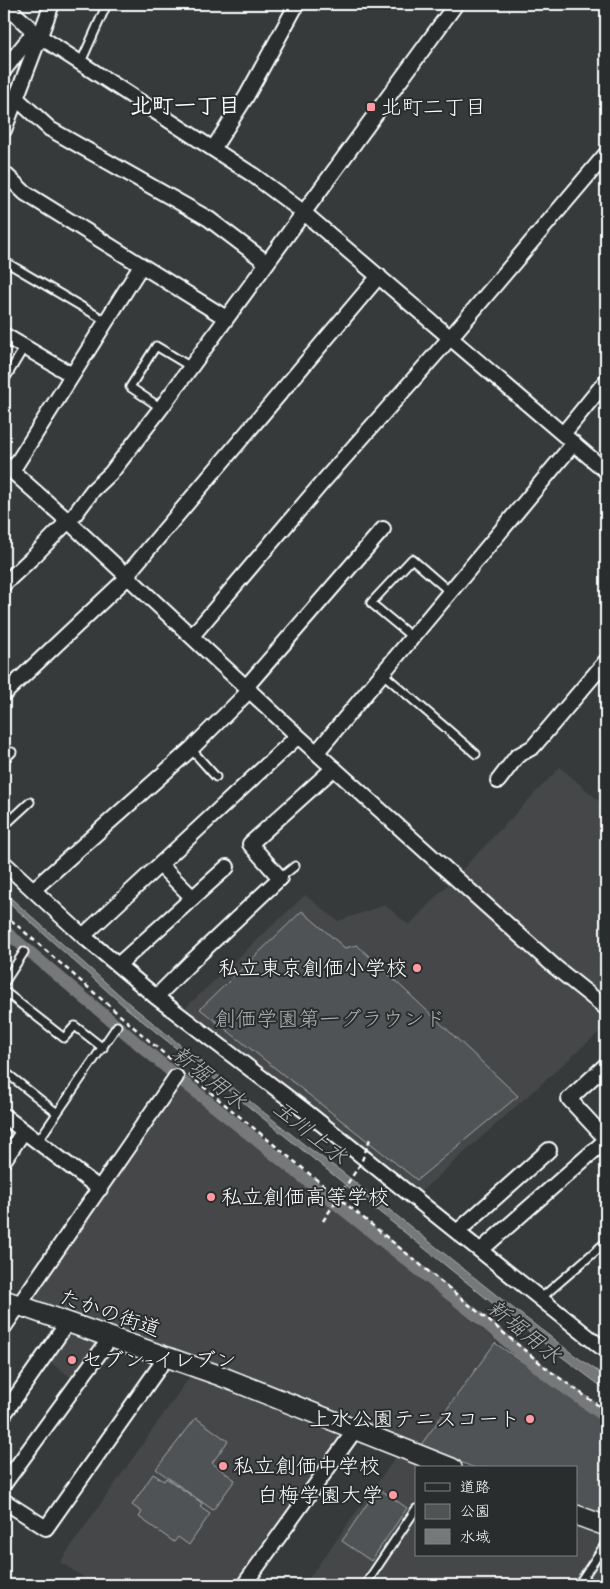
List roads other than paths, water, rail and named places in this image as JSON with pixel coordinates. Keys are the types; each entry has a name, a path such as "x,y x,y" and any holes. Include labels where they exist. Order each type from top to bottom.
{"street":[{"path":"4,4 39,36 82,62 213,149 303,212 606,471"},
{"path":"4,130 52,4"},
{"path":"213,149 246,97 297,4"},
{"path":"4,584 68,521 93,490 111,472 161,408 456,4"},
{"path":"4,70 31,36 39,36"},
{"path":"16,98 50,130 209,219 267,263"},
{"path":"192,636 321,484 566,203 606,154"},
{"path":"4,173 25,193 226,318"},
{"path":"141,266 72,375 8,468 129,576 298,736 555,967 606,1008"},
{"path":"4,694 129,576 130,570 379,276"},
{"path":"4,335 72,375"},
{"path":"562,434 606,381"},
{"path":"316,752 574,444"},
{"path":"33,890 191,749 248,689 383,530"},
{"path":"498,781 517,756 533,747 606,661"},
{"path":"83,936 298,736"},
{"path":"156,997 280,878 250,844 334,768"},
{"path":"4,863 83,936 156,997 308,1113 481,1250 539,1299 605,1349"},
{"path":"160,865 192,898"},
{"path":"118,965 227,867"},
{"path":"481,1250 606,1139 569,1099 606,1064"},
{"path":"4,1327 11,1302 100,1189 182,1074"},
{"path":"4,1116 100,1189"},
{"path":"4,1160 24,1131"},
{"path":"457,1232 549,1150"},
{"name":"たかの街道","path":"11,1302 218,1375 445,1466"},
{"path":"4,1414 68,1322"},
{"path":"4,1484 111,1337"},
{"path":"4,1501 46,1528 167,1356"},
{"path":"244,1585 355,1430"},
{"path":"578,1516 606,1526"}],"lane":[{"path":"82,62 107,4"},
{"path":"4,261 106,321"},
{"path":"4,381 25,346"},
{"path":"161,408 130,387 156,346 190,367"},
{"path":"412,637 371,603 412,558 450,592"},
{"path":"382,673 476,754"},
{"path":"191,749 216,777"},
{"path":"4,760 12,752"},
{"path":"4,826 30,802"},
{"path":"280,878 295,866"},
{"path":"4,983 24,952"},
{"path":"4,991 64,1038 75,1026 102,1048"},
{"path":"38,1141 117,1026"},
{"path":"4,1072 57,1113"},
{"path":"539,1299 606,1242"},
{"path":"365,1585 415,1510"},
{"path":"578,1585 606,1543"}],"water":[{"path":"4,892 132,1006 247,1099 505,1302 606,1377 606,1390 517,1323 125,1007 4,898"}],"waterway":[{"name":"新堀用水","path":"4,930 181,1080 479,1318 547,1375 606,1417"}],"place":[{"name":"北町二丁目","path":"371,107"},
{"name":"私立東京創価小学校","path":"417,968"},
{"name":"私立創価高等学校","path":"211,1197"},
{"name":"セブン-イレブン","path":"72,1360"},
{"name":"上水公園テニスコート","path":"530,1419"},
{"name":"私立創価中学校","path":"223,1466"},
{"name":"白梅学園大学","path":"393,1495"}],"district":[{"name":"北町一丁目","path":"185,105"}],"park label":[{"name":"創価学園第一グラウンド","path":"330,1019"}],"water label":[{"name":"玉川上水","path":"311,1132"}]}
